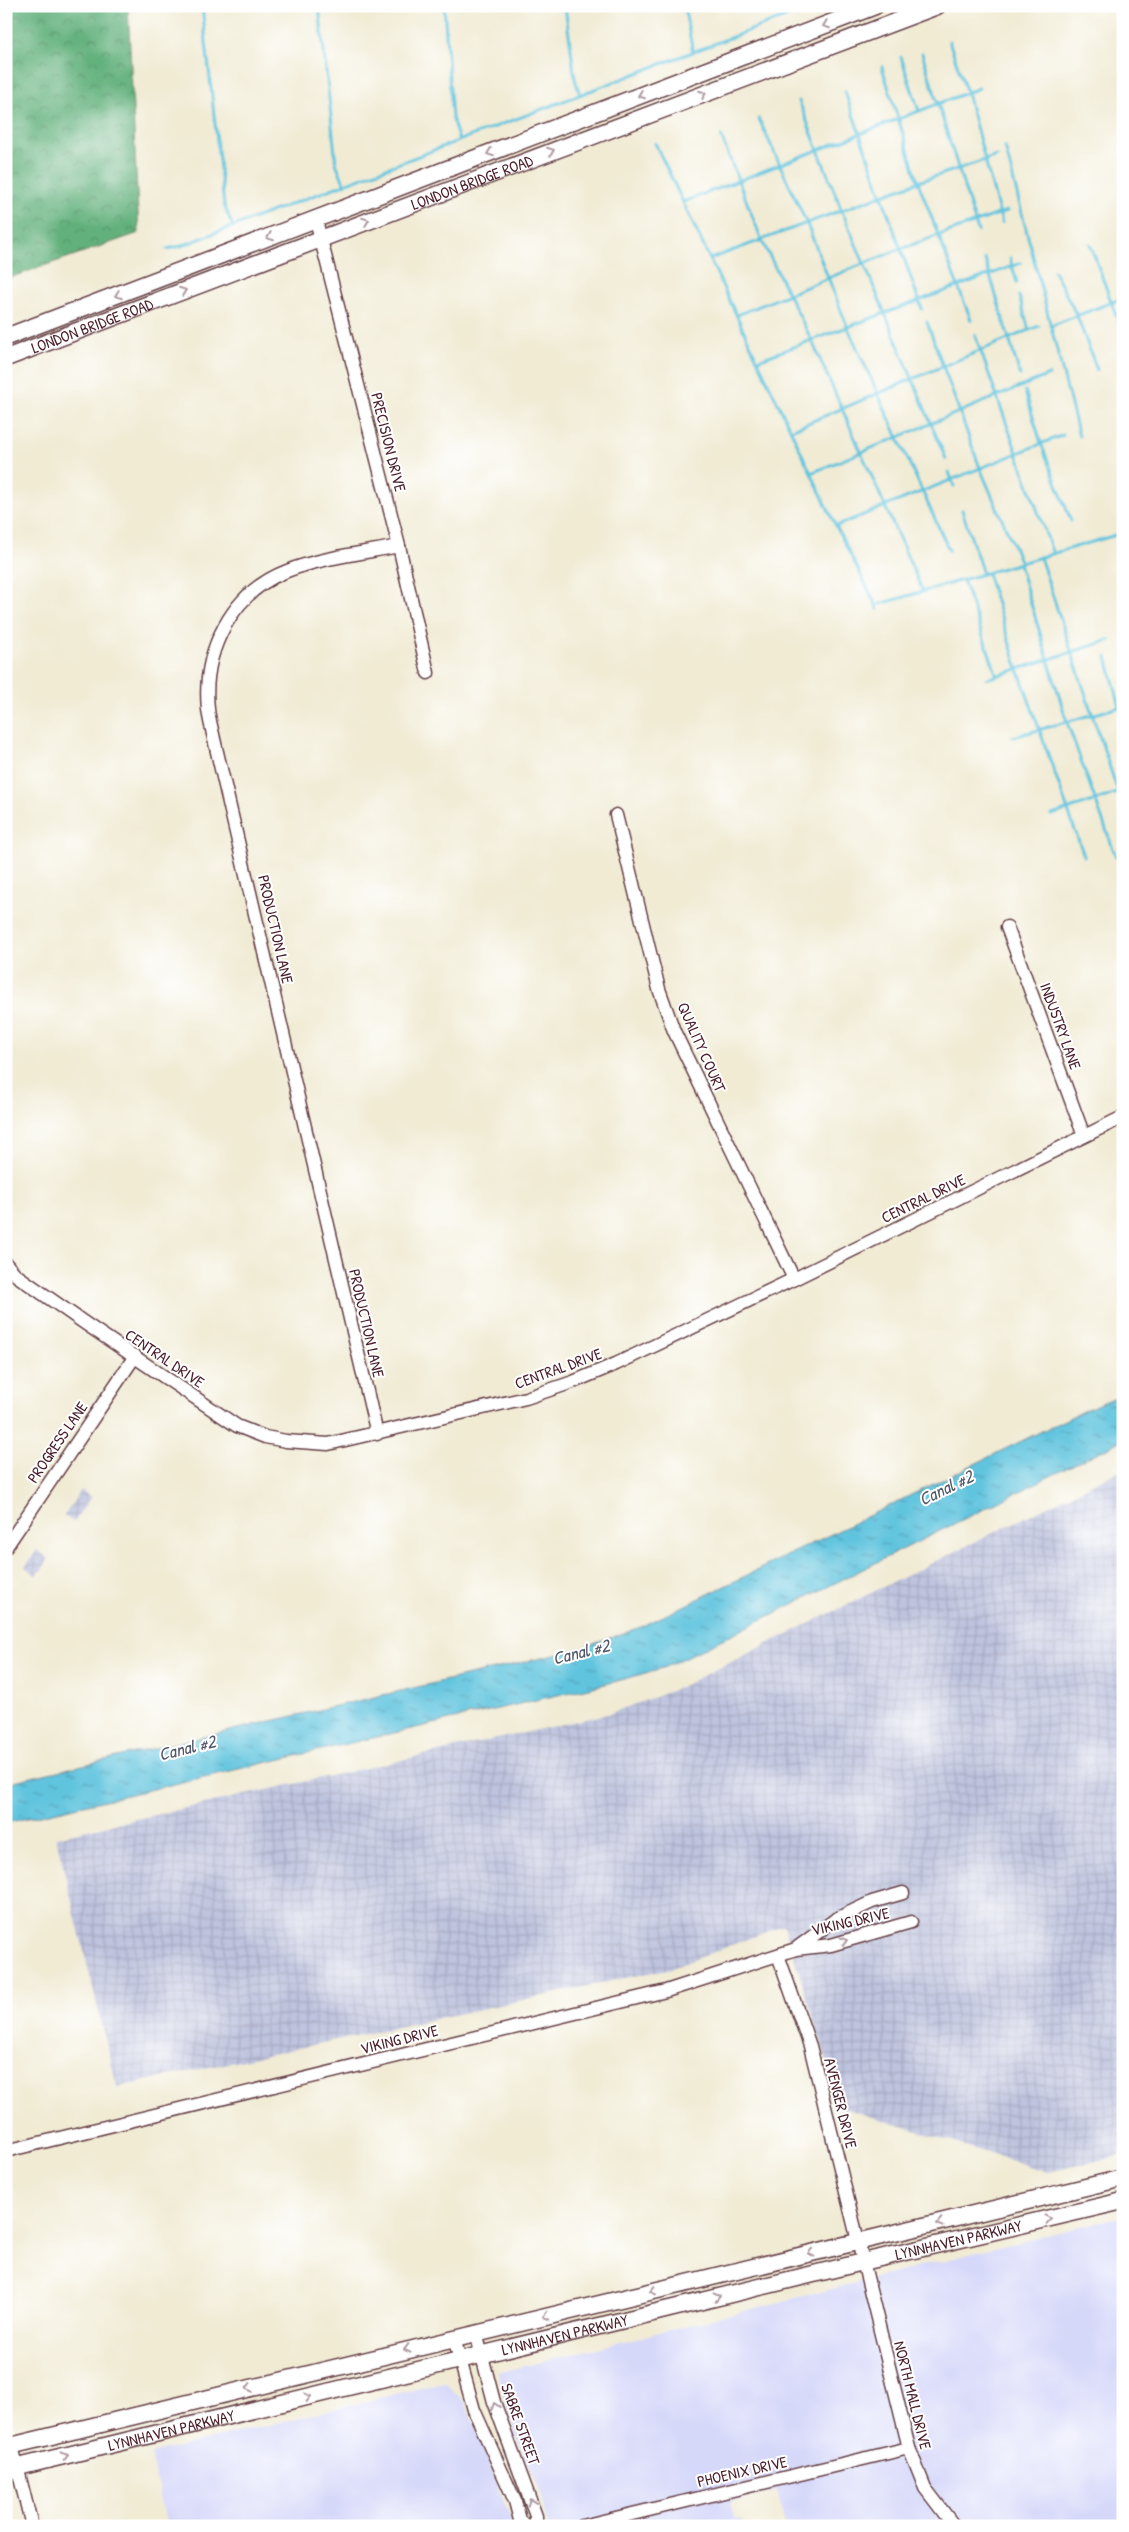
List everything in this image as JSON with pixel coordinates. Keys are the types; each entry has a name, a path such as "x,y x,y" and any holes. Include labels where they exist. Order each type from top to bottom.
{"main road":[{"name":"LONDON BRIDGE ROAD","path":"6,358 937,6"},
{"name":"LONDON BRIDGE ROAD","path":"6,337 872,7"},
{"name":"LYNNHAVEN PARKWAY","path":"9,2446 476,2332 1123,2178"},
{"name":"LYNNHAVEN PARKWAY","path":"12,2468 1123,2201"}],"street":[{"path":"872,7 879,28"},
{"name":"PRECISION DRIVE","path":"316,220 399,546 428,674"},
{"name":"PRODUCTION LANE","path":"377,1434 208,710 208,689 214,654 225,623 236,607 260,585 289,570 399,546"},
{"name":"QUALITY COURT","path":"616,816 659,989 674,1031 794,1279"},
{"name":"INDUSTRY LANE","path":"1007,927 1084,1136"},
{"name":"CENTRAL DRIVE","path":"6,1264 16,1275 237,1426 265,1437 308,1444 328,1444 526,1398 573,1382 616,1364 794,1279 1123,1117"},
{"name":"PROGRESS LANE","path":"6,1547 135,1356"},
{"name":"VIKING DRIVE","path":"796,1949 836,1919 872,1902 903,1893"},
{"name":"VIKING DRIVE","path":"6,2151 666,1990 796,1949 830,1944 911,1922"},
{"name":"AVENGER DRIVE","path":"778,1955 810,2046 863,2262"},
{"name":"NORTH MALL DRIVE","path":"863,2262 909,2448 925,2488 954,2526"},
{"name":"SABRE STREET","path":"476,2332 496,2410 536,2516 536,2526"},
{"path":"454,2338 474,2410 515,2501 520,2520 525,2526"},
{"path":"9,2446 12,2468 32,2526"},
{"name":"PHOENIX DRIVE","path":"582,2526 909,2448"}],"shaded area":[{"path":"1123,1469 1123,2155 1048,2172 841,2107 784,1925 672,1968 117,2087 56,1837 608,1714 676,1689"},
{"path":"81,1490 91,1497 74,1522 64,1516"},
{"path":"37,1550 49,1559 37,1576 25,1567"},
{"path":"1122,2216 1123,2526 987,2526 973,2517 960,2526 785,2526 777,2491 730,2503 735,2520 741,2519 742,2526 548,2526 539,2488 513,2431 497,2373"},
{"path":"445,2382 466,2404 513,2525 167,2526 150,2454"}],"green space":[{"path":"6,6 128,6 139,233 6,279"}],"water":[{"name":"Canal #2","path":"1123,1394 1123,1440 666,1667 614,1682 6,1823 6,1783 576,1650 641,1627 1085,1410"}],"waterway":[{"path":"202,6 224,205 233,227"},
{"path":"319,6 336,163 345,185"},
{"path":"444,6 452,118 459,141"},
{"path":"565,6 575,79 580,95"},
{"path":"684,6 693,52"},
{"path":"167,249 181,246 814,6"},
{"path":"949,41 967,93 1002,223"},
{"path":"922,53 978,231"},
{"path":"901,57 919,111"},
{"path":"882,67 918,182 971,320"},
{"path":"683,202 979,88"},
{"path":"845,92 922,309"},
{"path":"799,101 842,211 946,459"},
{"path":"759,119 807,224 848,328 949,550"},
{"path":"721,136 762,241 812,341 923,592"},
{"path":"655,143 836,526"},
{"path":"1005,147 1079,436"},
{"path":"710,259 918,182 997,156"},
{"path":"737,315 900,249 1007,211"},
{"path":"1090,244 1123,334"},
{"path":"1010,258 1017,283"},
{"path":"985,259 1020,375"},
{"path":"758,360 1021,263"},
{"path":"1054,271 1077,316 1097,370"},
{"path":"1019,296 1029,330"},
{"path":"1050,326 1123,298"},
{"path":"927,322 980,468 1021,563"},
{"path":"791,430 1039,326"},
{"path":"975,335 1053,554"},
{"path":"811,473 1049,375"},
{"path":"1025,391 1041,443 1071,521"},
{"path":"878,609 836,526 1063,435"},
{"path":"949,472 954,486"},
{"path":"962,510 983,574"},
{"path":"880,604 1123,533"},
{"path":"1040,557 1123,807"},
{"path":"1019,564 1067,722 1116,857"},
{"path":"987,573 1018,669 1084,856"},
{"path":"963,580 997,676"},
{"path":"986,679 1110,640"},
{"path":"1107,657 1123,719"},
{"path":"1013,737 1123,706"},
{"path":"1052,815 1123,791"}]}
